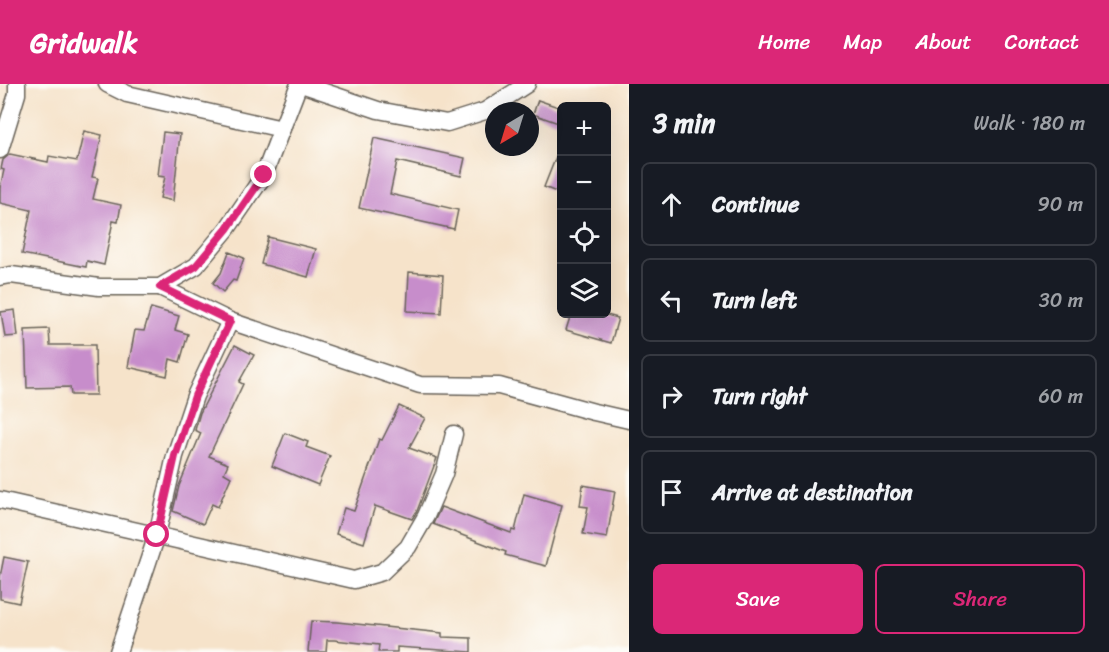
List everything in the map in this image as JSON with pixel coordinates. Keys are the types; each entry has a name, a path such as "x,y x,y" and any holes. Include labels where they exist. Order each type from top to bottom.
{"street":[{"path":"0,150 17,94 17,84"},
{"path":"107,84 127,94 282,129"},
{"path":"160,287 196,266 227,229 264,175 300,84 378,110 447,123 484,111 527,84"},
{"path":"0,277 11,275 99,287 160,287 230,321 420,385 500,386 629,420"},
{"path":"118,652 157,535 175,456 195,396 230,321"},
{"path":"0,500 354,580 382,572 408,547 426,516 444,474 453,434"}],"building":[{"path":"538,100 557,107 557,123 539,116"},
{"path":"84,131 102,135 92,177 98,178 93,199 121,205 118,222 113,221 104,265 87,261 86,267 22,254 31,210 0,203 3,160 10,154 48,162 49,156 77,161"},
{"path":"163,132 180,134 173,201 160,198 165,177 158,176"},
{"path":"374,138 465,158 461,176 397,161 390,194 458,210 454,229 359,208"},
{"path":"557,154 557,192 544,187"},
{"path":"268,237 316,249 308,277 261,264"},
{"path":"229,252 244,258 236,281 233,280 223,292 213,283 221,273"},
{"path":"409,272 443,275 441,313 407,311"},
{"path":"151,308 179,316 175,330 188,334 180,362 170,359 167,376 128,367 135,330 144,331"},
{"path":"15,310 18,336 5,337 1,312"},
{"path":"611,316 618,318 611,343 566,330 570,318 611,318"},
{"path":"49,329 50,345 95,345 96,395 71,395 70,387 27,388 25,330"},
{"path":"235,345 254,355 239,382 243,384 209,456 228,464 224,473 231,477 218,507 212,504 203,524 173,511 179,486 201,433 195,430 200,413"},
{"path":"399,406 425,418 409,448 437,458 417,511 412,519 375,506 364,543 336,534 344,508 354,511 379,439 382,440"},
{"path":"285,433 308,442 306,447 330,456 318,485 272,466"},
{"path":"583,485 615,491 607,538 583,534 588,507 580,506"},
{"path":"524,494 562,505 546,566 505,555 506,552 433,524 441,507 511,533 512,530 515,531"},
{"path":"4,557 28,562 19,603 0,599 0,577"},
{"path":"311,621 442,633 442,637 471,638 471,652 397,647 397,652 378,652 379,645 327,640 326,652 308,652"}],"route":[{"path":"157,535 175,456 195,396 230,321 160,287 196,266 227,229 264,175"}]}
